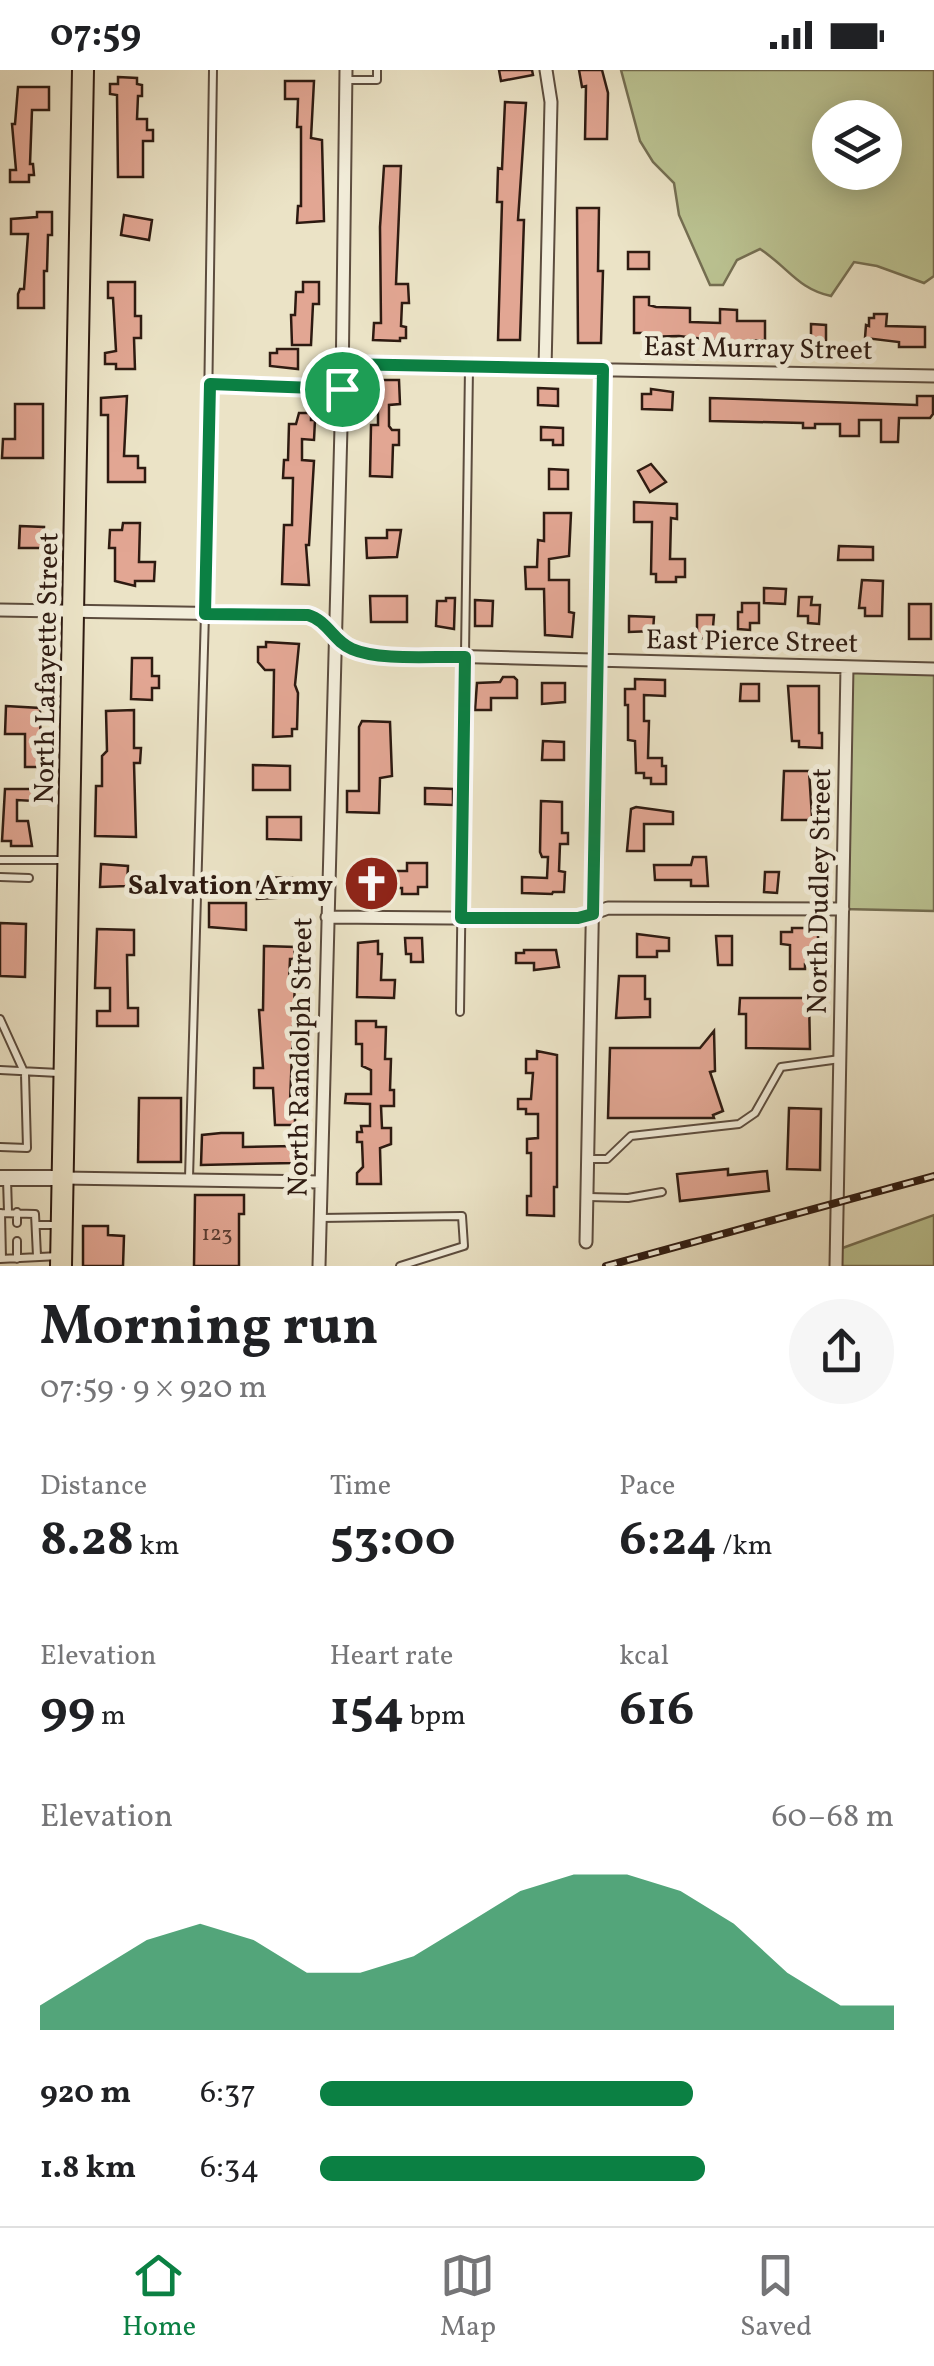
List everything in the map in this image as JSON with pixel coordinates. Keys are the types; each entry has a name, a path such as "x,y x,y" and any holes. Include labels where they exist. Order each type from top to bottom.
{"highway":[{"name":"North Lafayette Street","path":"62,1261 83,70"}],"street":[{"path":"545,369 552,102 546,70"},
{"name":"North Randolph Street","path":"319,1266 342,389 346,75"},
{"name":"East Murray Street","path":"342,364 934,376"},
{"path":"586,1242 603,369"},
{"path":"210,384 342,389"},
{"name":"East Pierce Street","path":"0,610 308,615 321,620 346,646 367,654 934,669"},
{"name":"North Dudley Street","path":"836,1266 848,667"},
{"path":"328,917 578,918 608,908 844,910"},
{"path":"4,1178 321,1182"}],"lane":[{"path":"189,1180 210,384 213,70"},
{"path":"346,75 377,80 377,70"},
{"path":"460,1012 468,367"},
{"path":"0,860 69,860"},
{"path":"0,877 29,878"},
{"path":"0,1019 24,1074 27,1148 0,1147"},
{"path":"588,1159 608,1158 630,1136 739,1124 756,1113 781,1066 840,1059"},
{"path":"0,1070 65,1073"},
{"path":"4,1178 1,1259 37,1256 62,1261"},
{"path":"587,1197 628,1198 662,1192"},
{"path":"3,1212 35,1214 37,1256"},
{"path":"17,1212 18,1223"},
{"path":"320,1218 462,1216 464,1246 400,1266"},
{"path":"37,1225 62,1225"},
{"path":"17,1258 18,1242"}],"green space":[{"path":"621,70 934,70 934,276 924,283 854,262 831,296 802,283 760,249 737,260 723,285 710,285 679,215 674,183 653,162 640,141"},
{"path":"847,667 934,669 934,911 843,909"},
{"path":"934,1215 934,1266 836,1266 837,1250"}],"building":[{"path":"499,70 532,70 533,75 501,81"},
{"path":"579,70 602,70 608,93 607,139 585,139 586,86 582,87"},
{"path":"118,77 137,78 137,84 142,85 137,119 147,119 147,130 153,130 153,141 143,141 143,177 118,177 117,95 110,94 110,84 118,84"},
{"path":"285,81 314,81 311,138 322,140 324,221 297,223 301,206 301,127 297,127 298,99 285,99"},
{"path":"18,87 49,87 49,110 32,110 30,164 34,175 29,175 29,182 10,182 10,170 16,170 12,124"},
{"path":"505,102 526,103 518,220 524,220 520,340 498,340 502,202 497,202 498,168 502,169"},
{"path":"384,166 401,166 396,284 408,284 409,303 402,303 401,326 406,327 406,338 400,341 373,340 374,323 381,323"},
{"path":"577,208 599,208 598,271 603,271 601,343 578,343"},
{"path":"37,212 52,212 52,235 48,235 44,271 44,308 18,308 18,294 24,289 28,234 11,234 11,219 37,217"},
{"path":"124,215 152,220 149,240 121,235"},
{"path":"628,252 649,252 649,269 628,269"},
{"path":"108,282 135,282 135,316 141,316 141,338 134,338 135,369 116,369 116,364 105,364 105,353 116,351 113,298 108,298"},
{"path":"303,282 319,282 319,304 313,304 311,345 292,345 291,315 295,315 296,292 303,292"},
{"path":"634,297 649,297 649,305 656,307 690,308 690,322 720,323 720,309 737,310 737,321 765,321 765,340 643,337 643,333 634,333"},
{"path":"874,314 887,314 886,326 925,327 925,347 899,347 899,342 865,338 866,325 869,326 869,318 874,318"},
{"path":"811,324 826,325 826,344 811,343"},
{"path":"277,349 298,349 298,369 270,366 270,353 277,353"},
{"path":"381,380 399,380 400,404 389,405 389,426 399,430 399,445 393,445 392,477 370,476 371,425 378,425 378,402 373,402 372,387 381,387"},
{"path":"538,388 558,389 558,406 538,405"},
{"path":"651,389 673,392 672,410 642,409 642,394 651,394"},
{"path":"127,396 124,456 138,456 138,468 145,468 145,482 108,482 108,415 101,415 101,398"},
{"path":"917,396 933,396 933,414 930,418 899,418 898,442 881,442 881,420 859,420 859,436 840,436 840,424 803,428 803,423 710,421 710,398 917,405"},
{"path":"15,404 43,404 43,458 2,458 3,439 15,439"},
{"path":"299,413 311,413 311,420 315,420 314,440 302,439 302,460 314,461 306,545 309,585 282,584 284,525 292,525 293,478 283,478 284,460 288,460 289,424 296,424"},
{"path":"541,427 563,428 563,445 541,440"},
{"path":"651,464 666,482 650,492 638,471"},
{"path":"549,469 568,470 568,489 549,489"},
{"path":"634,502 677,504 677,519 671,518 670,559 685,559 685,577 676,577 676,582 656,582 656,574 651,574 652,522 634,522"},
{"path":"544,513 571,513 569,556 549,559 549,580 569,580 569,612 574,613 572,637 545,635 544,589 526,589 525,567 537,567 538,540 544,541"},
{"path":"123,523 140,523 139,562 155,562 154,581 135,581 135,586 115,581 115,548 109,548 110,530 122,530"},
{"path":"20,526 44,527 43,548 19,548"},
{"path":"387,530 401,530 397,557 367,558 366,538 387,538"},
{"path":"839,546 873,547 873,560 838,560"},
{"path":"862,580 883,581 882,616 865,616 865,608 859,608"},
{"path":"764,588 786,589 785,604 764,603"},
{"path":"370,596 407,596 407,622 371,622"},
{"path":"799,597 812,597 811,605 820,605 819,624 808,623 808,616 798,616"},
{"path":"455,598 454,629 436,626 437,601"},
{"path":"475,600 493,601 492,626 475,626"},
{"path":"742,603 759,603 759,623 750,623 750,630 738,629"},
{"path":"909,604 931,604 931,639 909,639"},
{"path":"697,615 714,615 712,639 697,638"},
{"path":"629,616 654,617 653,631 629,632"},
{"path":"266,642 299,644 295,685 297,729 292,729 292,736 273,737 274,670 265,670 258,662 258,647 266,647"},
{"path":"132,658 152,658 152,676 159,676 159,688 152,688 152,700 131,699"},
{"path":"503,677 517,680 517,698 491,698 491,710 475,710 477,683 500,682"},
{"path":"635,679 665,680 665,696 644,695 644,721 649,721 648,758 662,758 666,784 651,784 651,778 636,773 635,741 628,740 625,705 625,689 635,689"},
{"path":"542,683 565,683 565,702 542,704"},
{"path":"741,684 759,684 759,701 740,701"},
{"path":"788,686 819,686 822,748 799,747 799,741 792,741"},
{"path":"6,706 40,708 41,767 25,767 25,734 5,734"},
{"path":"134,710 134,748 141,748 140,763 134,763 136,837 95,836 96,786 102,786 102,756 107,751 106,711"},
{"path":"362,721 390,722 392,776 380,778 379,813 347,812 347,791 359,791"},
{"path":"543,741 564,742 564,760 542,760"},
{"path":"253,765 290,766 290,790 253,790"},
{"path":"784,771 809,771 812,817 808,820 782,820"},
{"path":"425,788 453,789 453,805 425,804"},
{"path":"5,789 35,789 34,801 17,800 17,821 28,821 32,846 11,846 11,841 2,841"},
{"path":"541,801 562,802 562,833 568,833 568,844 560,844 559,871 565,872 564,892 522,893 522,877 547,878 548,857 542,857 540,852"},
{"path":"631,809 673,812 673,824 644,824 644,851 627,851"},
{"path":"267,817 301,817 301,840 267,839"},
{"path":"693,857 706,857 708,886 691,886 691,880 655,880 654,865 691,865"},
{"path":"407,863 427,863 427,887 418,887 418,894 402,894 402,888 359,888 359,871 407,871"},
{"path":"101,864 128,866 127,886 100,887"},
{"path":"765,872 779,872 777,893 764,892"},
{"path":"267,877 292,878 291,897 257,899 258,882 267,882"},
{"path":"209,903 246,903 246,930 209,927"},
{"path":"0,923 26,924 25,977 0,976"},
{"path":"792,928 818,928 813,964 805,964 805,969 790,969 790,945 781,944 781,932 792,932"},
{"path":"97,929 134,930 134,955 127,955 128,1008 138,1008 138,1026 97,1026 97,1011 110,1011 110,988 95,988"},
{"path":"637,934 669,938 669,951 657,951 657,957 637,957"},
{"path":"716,936 732,936 732,965 718,965"},
{"path":"405,938 422,938 423,962 411,962"},
{"path":"378,941 381,980 395,980 394,998 357,997 358,943"},
{"path":"264,946 295,947 289,982 295,982 290,1102 295,1102 295,1125 275,1125 273,1088 254,1088 254,1068 263,1068 259,1010 263,1010"},
{"path":"556,950 559,967 534,970 534,963 516,963 516,953"},
{"path":"619,976 645,976 650,1017 616,1018"},
{"path":"740,998 809,998 810,1049 746,1048 746,1014 739,1014"},
{"path":"356,1021 376,1021 376,1027 386,1027 385,1059 391,1059 394,1106 381,1106 382,1128 391,1128 391,1144 380,1148 381,1184 357,1184 357,1173 363,1167 362,1142 357,1142 357,1132 362,1132 361,1126 370,1126 370,1104 345,1103 346,1094 371,1094 371,1070 362,1066 362,1044 356,1044"},
{"path":"714,1031 715,1071 710,1072 723,1111 714,1118 608,1118 610,1048 700,1048"},
{"path":"537,1051 557,1055 554,1216 527,1215 531,1153 527,1153 527,1139 538,1138 538,1114 518,1109 518,1099 531,1099 533,1073 526,1073 526,1059 537,1059"},
{"path":"139,1098 181,1098 181,1162 138,1162"},
{"path":"789,1108 821,1109 820,1170 787,1169"},
{"path":"243,1133 243,1147 294,1146 294,1163 201,1165 202,1135"},
{"path":"728,1169 728,1175 767,1171 769,1191 680,1201 677,1174"},
{"path":"195,1195 244,1195 244,1214 239,1214 239,1266 194,1266"},
{"path":"83,1226 108,1226 108,1235 124,1236 123,1266 83,1266"}],"railway":[{"path":"606,1266 934,1176"}],"place":[{"name":"Salvation Army","path":"372,884"}],"route":[{"path":"342,364 603,369 593,914 578,918 461,918 465,657 367,654 346,646 321,620 308,615 205,614 210,384 342,389 342,364"}]}
